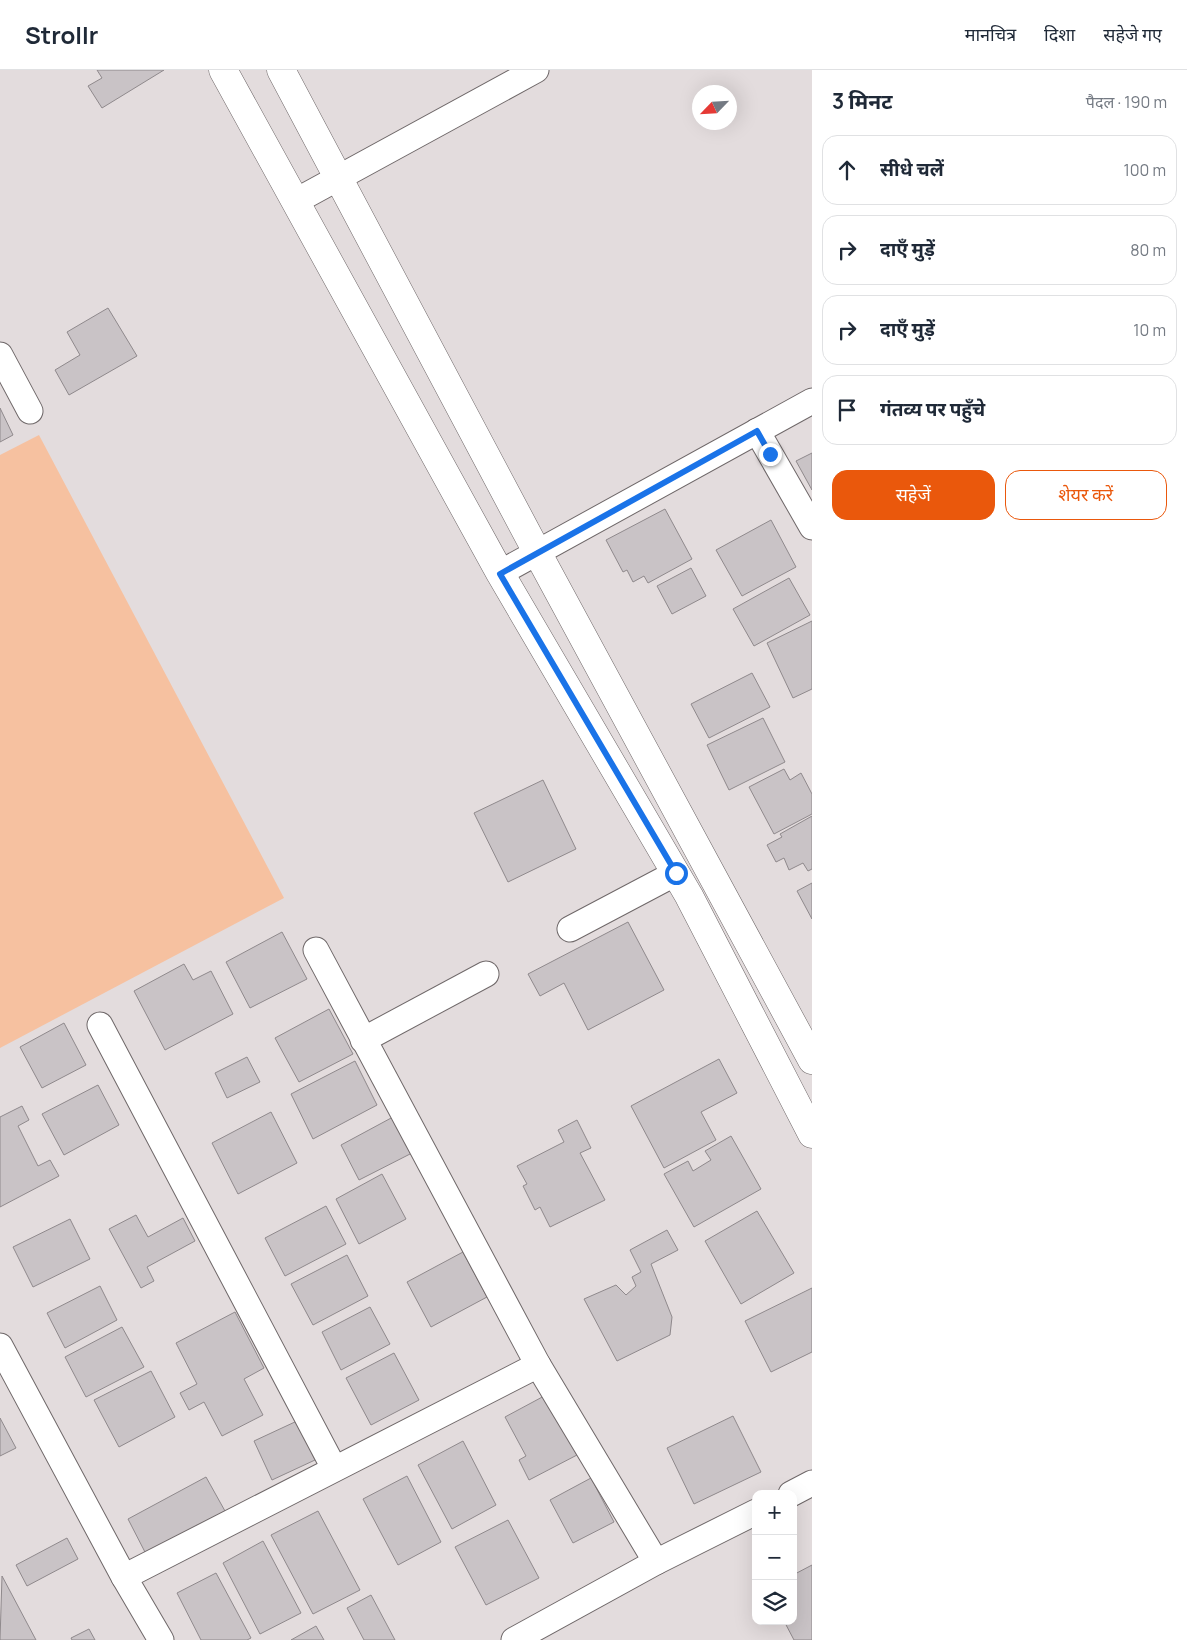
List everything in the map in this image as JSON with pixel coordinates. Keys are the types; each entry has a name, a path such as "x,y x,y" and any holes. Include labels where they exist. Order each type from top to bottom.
{"street":[{"path":"223,70 500,574 676,873 812,1134"},
{"path":"281,70 340,178 536,552 812,1060"},
{"path":"296,201 536,70"},
{"path":"0,355 30,411"},
{"path":"500,574 536,552 812,401"},
{"path":"757,431 812,527"},
{"path":"570,929 676,873"},
{"path":"316,950 538,1365 656,1562"},
{"path":"363,1040 486,974"},
{"path":"100,1025 334,1468"},
{"path":"0,1346 124,1577 161,1640"},
{"path":"124,1577 538,1365"},
{"path":"797,1491 812,1483"},
{"path":"514,1640 656,1562 752,1514"}],"shaded area":[{"path":"39,435 284,898 0,1048 0,455"}],"building":[{"path":"97,70 164,70 102,108 88,86 102,78"},
{"path":"108,308 137,356 69,395 55,370 80,355 67,332"},
{"path":"0,408 13,435 0,442"},
{"path":"812,453 812,490 796,461"},
{"path":"665,509 692,559 648,583 644,576 633,582 627,570 623,572 606,540"},
{"path":"771,520 796,567 742,596 716,550"},
{"path":"691,568 706,596 672,614 657,586"},
{"path":"789,578 810,615 754,646 733,609"},
{"path":"812,621 812,689 793,698 767,643"},
{"path":"752,673 770,707 709,738 691,704"},
{"path":"763,718 785,762 729,790 707,745"},
{"path":"784,769 790,780 801,773 812,794 812,814 774,834 749,787"},
{"path":"543,780 576,849 508,882 474,813"},
{"path":"812,816 812,869 808,871 803,863 789,870 784,858 776,862 767,845 782,837 780,834"},
{"path":"812,883 812,919 797,891"},
{"path":"628,922 664,990 588,1030 564,983 540,996 528,974"},
{"path":"282,932 307,979 250,1008 226,962"},
{"path":"184,964 193,980 211,971 233,1014 165,1050 134,991"},
{"path":"329,1009 353,1054 299,1082 275,1038"},
{"path":"64,1023 86,1065 42,1088 20,1047"},
{"path":"247,1057 260,1082 227,1098 215,1073"},
{"path":"719,1059 737,1093 701,1112 716,1140 664,1168 631,1106"},
{"path":"355,1061 377,1105 313,1139 291,1094"},
{"path":"98,1085 119,1125 64,1155 42,1114"},
{"path":"22,1106 29,1120 18,1126 38,1166 50,1160 59,1176 0,1207 0,1117"},
{"path":"271,1112 297,1163 238,1194 212,1143"},
{"path":"393,1117 412,1153 359,1180 341,1145"},
{"path":"577,1120 591,1148 580,1153 605,1200 550,1227 540,1207 535,1210 523,1186 527,1184 517,1166 564,1142 558,1130"},
{"path":"731,1136 761,1189 694,1227 664,1174 688,1161 693,1171 711,1160 705,1151"},
{"path":"382,1174 406,1219 359,1244 336,1199"},
{"path":"326,1206 346,1244 285,1276 265,1238"},
{"path":"757,1211 794,1273 741,1304 705,1241"},
{"path":"136,1215 148,1237 183,1218 195,1241 147,1267 154,1281 141,1288 109,1229"},
{"path":"70,1219 90,1259 33,1287 13,1247"},
{"path":"667,1230 678,1250 651,1264 672,1317 670,1335 617,1361 584,1299 616,1285 626,1295 636,1286 632,1277 641,1272 630,1250"},
{"path":"463,1252 487,1297 431,1327 407,1282"},
{"path":"347,1255 368,1296 313,1325 291,1284"},
{"path":"100,1286 117,1320 65,1348 47,1313"},
{"path":"812,1288 812,1352 771,1372 745,1321"},
{"path":"370,1307 390,1344 341,1370 322,1332"},
{"path":"235,1312 264,1368 244,1379 263,1415 222,1436 204,1402 189,1410 180,1393 197,1384 176,1343"},
{"path":"122,1327 144,1367 86,1397 65,1357"},
{"path":"394,1353 419,1400 371,1425 346,1378"},
{"path":"151,1371 175,1417 119,1447 94,1400"},
{"path":"546,1395 577,1455 529,1480 519,1460 526,1456 505,1417"},
{"path":"733,1416 761,1472 694,1504 667,1448"},
{"path":"0,1418 16,1448 0,1456"},
{"path":"297,1421 315,1460 272,1480 254,1441"},
{"path":"463,1441 496,1505 452,1529 418,1465"},
{"path":"407,1476 441,1542 398,1565 363,1499"},
{"path":"206,1477 225,1511 146,1554 128,1519"},
{"path":"591,1478 614,1522 573,1543 550,1500"},
{"path":"318,1511 360,1590 313,1614 271,1535"},
{"path":"508,1520 539,1578 486,1605 455,1547"},
{"path":"67,1538 78,1559 27,1586 16,1565"},
{"path":"263,1541 301,1613 260,1634 223,1563"},
{"path":"812,1565 812,1640 794,1640 786,1625 797,1625 797,1573"},
{"path":"216,1573 251,1638 247,1640 201,1640 177,1593"},
{"path":"2,1576 36,1640 0,1640"},
{"path":"371,1595 395,1640 364,1640 347,1608"},
{"path":"316,1626 324,1640 291,1640"},
{"path":"89,1629 95,1640 72,1640 71,1638"}],"route":[{"path":"676,873 500,574 536,552 757,431 770,454"}]}
